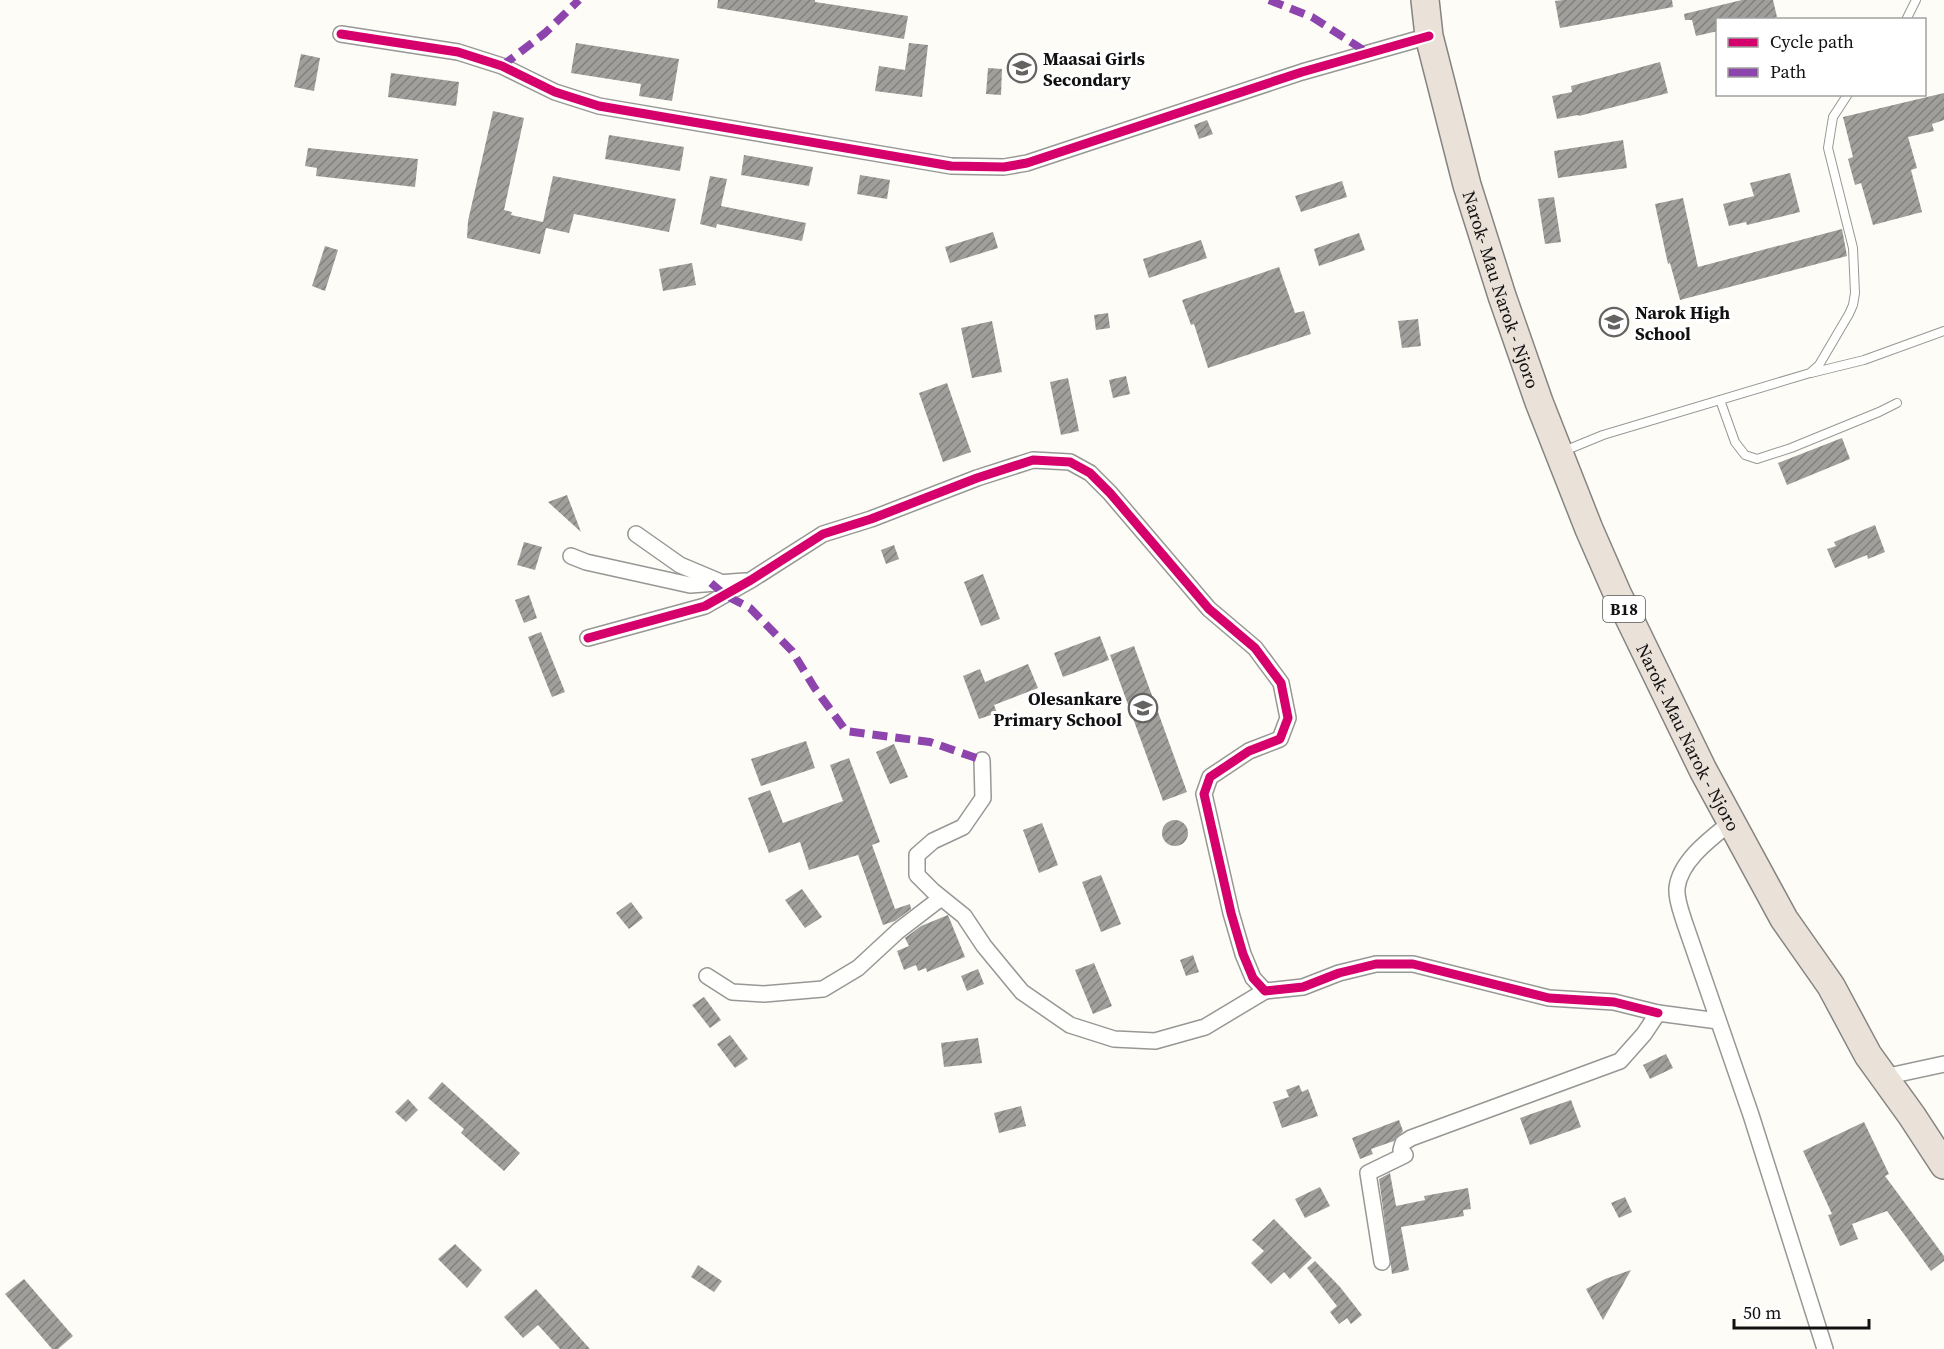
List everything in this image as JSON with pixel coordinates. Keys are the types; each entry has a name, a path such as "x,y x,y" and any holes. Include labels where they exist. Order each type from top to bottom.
{"highway":[{"name":"Narok- Mau Narok - Njoro","path":"1425,0 1429,36 1470,196 1532,381 1577,500 1617,593 1730,823 1784,919 1831,986 1868,1055 1944,1165"}],"street":[{"path":"341,34 466,54 502,66 555,92 599,106 951,166 980,168 1004,168 1027,163 1302,72 1429,36"},
{"path":"588,638 705,606 823,534 871,519 977,478 1033,460 1070,462 1090,473 1137,522 1209,609 1255,648 1281,683 1288,718 1280,739 1249,751 1210,777 1204,794 1231,913 1243,954 1253,978 1265,991"},
{"path":"636,534 680,565 720,582"},
{"path":"571,556 586,562 690,585 750,580"},
{"path":"982,760 983,798 963,827 933,841 917,855 917,875 964,916 984,946 1022,992 1070,1025 1114,1039 1155,1041 1205,1028 1265,991 1303,987 1339,973 1376,964 1413,964 1550,998 1614,1002 1658,1013 1718,1021"},
{"path":"1730,823 1690,861 1680,874 1676,891 1684,921 1751,1115 1825,1349"},
{"path":"707,976 732,992 764,994 824,989 858,968 898,930 941,898"},
{"path":"1382,1262 1368,1173 1405,1155 1401,1150 1402,1143 1411,1138 1620,1061 1644,1034 1658,1013"},
{"path":"1884,1077 1944,1064"}],"lane":[{"path":"1907,18 1916,0"},
{"path":"1810,373 1822,360 1849,314 1855,293 1853,248 1828,148 1833,117 1847,96"},
{"path":"1560,453 1603,435 1810,373 1864,360 1944,331"},
{"path":"1720,400 1735,442 1745,455 1757,459 1802,444 1897,403"}],"building":[{"path":"718,0 815,0 815,2 908,16 904,39 717,8"},
{"path":"1672,0 1673,7 1560,28 1555,1"},
{"path":"1742,0 1773,0 1777,17 1716,18 1716,31 1696,36 1692,20 1685,20 1684,14"},
{"path":"576,43 679,59 672,101 639,96 641,84 571,73"},
{"path":"909,43 928,45 922,97 875,91 879,66 905,70"},
{"path":"301,54 320,58 314,91 294,87"},
{"path":"1660,62 1668,93 1579,116 1557,119 1552,96 1572,92 1571,86"},
{"path":"988,68 1002,69 1001,95 986,94"},
{"path":"391,73 459,82 456,106 388,97"},
{"path":"1944,93 1944,120 1932,124 1934,131 1908,137 1917,168 1911,170 1922,212 1873,225 1861,183 1855,185 1848,159 1853,157 1843,117"},
{"path":"493,111 524,118 504,210 512,212 511,215 543,222 553,176 676,199 669,232 574,214 569,233 546,228 540,254 467,238 468,221"},
{"path":"1207,120 1213,134 1199,139 1194,125"},
{"path":"609,135 684,147 680,171 605,159"},
{"path":"1623,140 1627,168 1558,178 1554,151"},
{"path":"308,148 418,159 415,187 316,176 317,168 305,166"},
{"path":"744,155 813,167 809,186 741,175"},
{"path":"1790,173 1800,212 1747,225 1746,222 1729,226 1723,204 1754,196 1750,183"},
{"path":"860,175 890,180 887,199 857,194"},
{"path":"710,176 727,179 721,206 806,223 802,241 717,224 716,228 700,224"},
{"path":"1342,181 1347,197 1301,212 1295,196"},
{"path":"1554,197 1561,242 1545,244 1538,199"},
{"path":"1683,198 1698,267 1842,229 1847,256 1680,300 1670,263 1668,264 1655,204"},
{"path":"993,232 998,248 950,263 945,247"},
{"path":"1359,233 1365,250 1319,266 1314,249"},
{"path":"1201,240 1207,258 1149,278 1143,259"},
{"path":"325,246 338,250 325,291 312,286"},
{"path":"692,263 696,285 663,291 659,269"},
{"path":"1279,267 1295,313 1304,311 1311,334 1208,368 1194,324 1191,325 1182,300"},
{"path":"1108,313 1110,328 1096,330 1094,315"},
{"path":"1418,319 1421,346 1402,348 1398,321"},
{"path":"992,321 1002,372 972,378 961,328"},
{"path":"1126,376 1130,394 1113,398 1109,380"},
{"path":"1068,378 1079,431 1061,435 1050,382"},
{"path":"947,383 971,452 943,462 919,393"},
{"path":"1842,438 1850,459 1787,485 1778,463"},
{"path":"567,495 581,532 548,502"},
{"path":"1875,525 1885,552 1868,559 1867,555 1835,568 1827,549 1836,546 1834,542"},
{"path":"524,542 542,547 535,570 517,565"},
{"path":"894,545 899,559 886,564 881,550"},
{"path":"983,574 1000,619 981,626 964,582"},
{"path":"529,595 537,618 524,623 515,600"},
{"path":"541,632 565,692 552,697 528,637"},
{"path":"1100,636 1109,660 1063,677 1054,653"},
{"path":"1134,646 1187,792 1163,801 1110,655"},
{"path":"1028,664 1038,688 994,705 997,713 979,719 963,676 980,669 985,682"},
{"path":"806,741 815,768 761,786 751,759"},
{"path":"894,744 908,777 890,784 876,752"},
{"path":"849,758 880,842 872,845 895,909 910,904 911,909 895,921 883,925 858,855 809,870 800,842 769,853 748,798 770,790 783,823 843,801 830,765"},
{"path":"1175,820 1184,824 1188,833 1184,842 1175,846 1166,842 1162,833 1166,824"},
{"path":"1042,823 1058,865 1039,873 1023,830"},
{"path":"1101,875 1121,924 1101,932 1082,882"},
{"path":"802,889 822,917 805,928 785,900"},
{"path":"631,902 643,918 629,929 616,913"},
{"path":"948,915 965,957 927,972 926,968 918,971 916,965 904,970 897,951 909,946 905,938 921,926"},
{"path":"1193,955 1199,972 1186,976 1180,960"},
{"path":"1094,963 1112,1006 1093,1014 1075,970"},
{"path":"978,969 984,984 967,991 961,976"},
{"path":"704,997 721,1020 710,1028 692,1005"},
{"path":"730,1035 748,1059 735,1068 717,1044"},
{"path":"978,1038 982,1063 944,1067 941,1043"},
{"path":"1666,1054 1673,1068 1650,1079 1643,1065"},
{"path":"442,1082 520,1153 504,1171 461,1133 464,1129 428,1098"},
{"path":"1299,1085 1302,1092 1308,1089 1318,1116 1282,1128 1273,1102 1289,1097 1286,1090"},
{"path":"408,1099 418,1110 406,1122 395,1112"},
{"path":"1571,1100 1581,1127 1530,1145 1520,1118"},
{"path":"1021,1106 1026,1126 999,1133 994,1113"},
{"path":"1399,1120 1403,1131 1394,1141 1371,1149 1373,1154 1360,1159 1352,1138"},
{"path":"1864,1122 1889,1174 1885,1176 1944,1256 1944,1261 1931,1271 1887,1211 1852,1224 1858,1239 1840,1246 1828,1215 1832,1214 1803,1151"},
{"path":"1390,1173 1396,1206 1425,1200 1424,1196 1468,1188 1471,1209 1463,1210 1464,1216 1401,1227 1409,1270 1392,1274 1379,1179"},
{"path":"1320,1187 1330,1206 1305,1218 1295,1199"},
{"path":"1625,1197 1632,1212 1619,1218 1611,1203"},
{"path":"1274,1219 1312,1258 1290,1279 1284,1272 1271,1284 1251,1263 1264,1251 1252,1240"},
{"path":"455,1244 482,1270 467,1288 438,1259"},
{"path":"1315,1261 1362,1315 1351,1324 1347,1318 1339,1324 1330,1312 1337,1306 1307,1268"},
{"path":"698,1265 722,1281 714,1292 691,1277"},
{"path":"1631,1270 1603,1320 1586,1289 1605,1279"},
{"path":"24,1279 73,1336 58,1349 52,1349 5,1294"},
{"path":"536,1289 590,1349 560,1349 538,1325 523,1338 504,1317"}],"marked path":[{"path":"502,66 545,33 579,0"},
{"path":"1269,0 1312,17 1368,53"},
{"path":"711,583 725,595 750,608 792,651 814,687 846,731 930,742 982,760"}],"cycle path":[{"path":"341,34 458,52 502,66 555,92 599,106 951,166 1004,167 1027,163 1302,72 1429,36"},
{"path":"588,638 705,606 823,534 871,519 977,478 1033,460 1070,462 1090,473 1110,493 1209,609 1255,648 1281,683 1288,718 1280,739 1249,751 1210,777 1204,794 1231,913 1243,954 1253,978 1265,991 1303,987 1339,973 1376,964 1413,964 1549,998 1614,1002 1658,1013"}],"place":[{"name":"Maasai Girls Secondary","path":"1022,68"},
{"name":"Narok High School","path":"1614,322"},
{"name":"Olesankare Primary School","path":"1143,708"}]}
